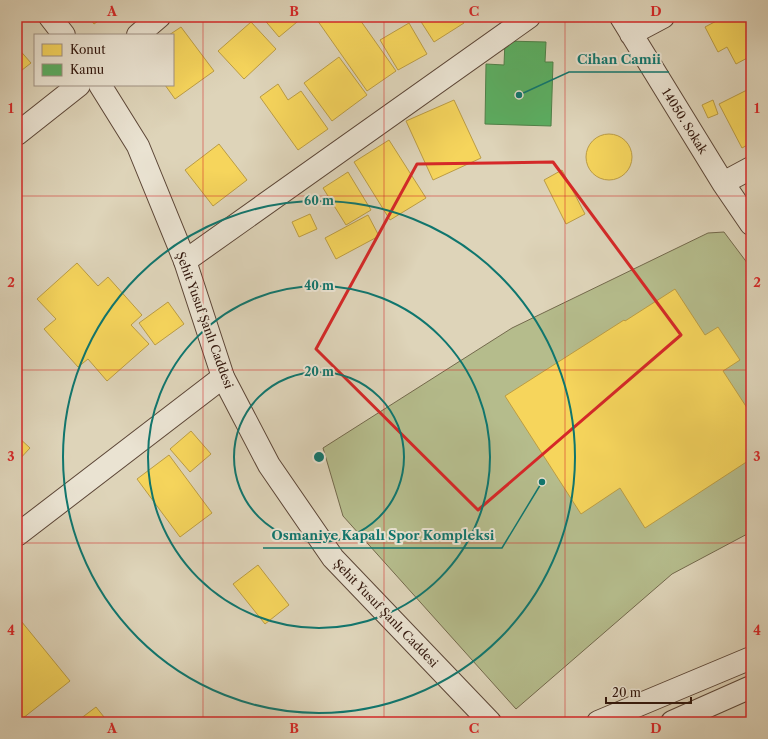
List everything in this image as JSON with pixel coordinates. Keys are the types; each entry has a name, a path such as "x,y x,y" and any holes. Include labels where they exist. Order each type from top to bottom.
{"street":[{"path":"50,17 63,34"},
{"path":"139,34 159,17"},
{"path":"185,261 528,17"},
{"path":"626,25 663,17"},
{"name":"14050. Sokak","path":"626,25 723,183 751,224"},
{"path":"17,134 79,86"},
{"name":"Şehit Yusuf Şanlı Caddesi","path":"101,86 138,146 185,261 223,377 269,465 334,558 490,722"},
{"path":"723,183 751,168"},
{"path":"17,535 223,377"},
{"path":"598,722 751,658"},
{"path":"672,722 751,687"}],"highlighted area":[{"path":"553,162 681,335 478,510 316,349 417,164"}],"green space":[{"path":"724,232 751,268 751,532 672,574 516,709 343,516 323,448 512,328 708,233"}],"building: Konut":[{"path":"89,17 104,17 94,24"},
{"path":"262,17 303,17 279,37"},
{"path":"315,17 358,17 396,71 367,91"},
{"path":"418,17 459,17 464,23 434,42"},
{"path":"724,17 751,17 751,56 736,64 727,47 718,52 705,27"},
{"path":"251,22 276,49 244,79 218,51"},
{"path":"409,23 427,54 398,70 380,40"},
{"path":"181,27 214,71 175,99 166,86 174,86 174,34 170,34"},
{"path":"17,47 31,63 17,74"},
{"path":"339,57 367,95 332,121 304,83"},
{"path":"278,84 288,100 301,91 328,129 298,150 260,97"},
{"path":"751,88 751,143 742,148 719,104"},
{"path":"454,100 481,158 433,180 406,121"},
{"path":"713,100 718,114 708,118 702,105"},
{"path":"614,134 618,135 628,144 631,148 631,166 622,176 614,180 604,180 596,176 587,166 586,152 590,144 600,135"},
{"path":"389,140 426,198 390,220 354,162"},
{"path":"219,144 247,180 213,206 185,170"},
{"path":"562,170 585,214 566,224 544,180"},
{"path":"348,172 371,210 346,225 323,188"},
{"path":"310,214 317,229 299,237 292,222"},
{"path":"368,215 379,236 336,259 325,238"},
{"path":"77,263 98,286 108,277 142,315 131,325 149,344 107,381 88,359 78,367 44,329 56,319 37,299"},
{"path":"675,289 705,335 718,327 740,360 723,371 751,414 751,459 645,528 620,488 581,514 505,396"},
{"path":"168,302 184,324 155,345 139,323"},
{"path":"191,431 211,454 190,472 170,449"},
{"path":"17,436 30,448 17,462"},
{"path":"169,455 212,513 180,537 137,479"},
{"path":"258,565 289,605 265,624 233,584"},
{"path":"17,616 70,681 18,722 17,722"},
{"path":"96,707 108,722 76,722"}],"building: Kamu":[{"path":"505,41 546,42 545,62 553,62 551,126 485,124 486,64 504,65"}],"place":[{"name":"Cihan Camii","path":"519,95"},
{"name":"Osmaniye Kapalı Spor Kompleksi","path":"542,482"}]}
